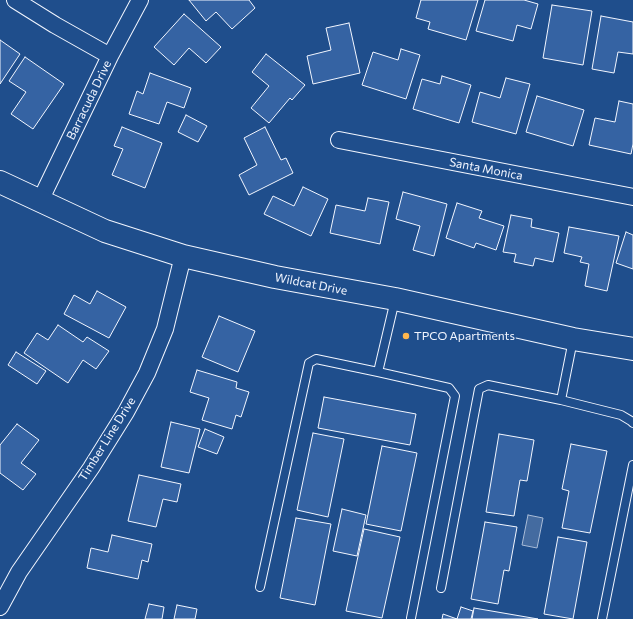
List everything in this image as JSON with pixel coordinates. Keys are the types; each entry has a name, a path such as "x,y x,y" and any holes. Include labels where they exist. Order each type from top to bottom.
{"main road":[{"name":"Wildcat Drive","path":"0,182 105,231 183,256 276,277 395,299 573,339 633,349"}],"street":[{"path":"15,0 55,25 110,56"},
{"name":"Barracuda Drive","path":"40,201 110,56 140,0"},
{"name":"Santa Monica","path":"339,140 633,197"},
{"name":"Timber Line Drive","path":"0,607 19,572 86,474 118,424 147,373 165,330 183,256"}],"lane":[{"path":"378,372 395,299"},
{"path":"561,400 573,339"},
{"path":"260,587 309,363 316,359 449,388 455,396 412,618"},
{"path":"441,588 479,389 488,385 561,400 621,415 633,423"},
{"path":"602,619 633,465"}],"water":[{"path":"528,515 543,518 537,548 522,545"}],"building":[{"path":"189,0 249,0 255,8 232,29 216,12 206,21"},
{"path":"421,0 478,0 466,40 428,29 430,22 416,18"},
{"path":"485,0 524,0 538,4 531,29 517,25 513,41 476,31"},
{"path":"552,5 592,11 583,65 543,58"},
{"path":"184,14 221,47 206,63 189,48 174,65 154,47"},
{"path":"601,16 633,22 633,54 618,52 614,73 592,69"},
{"path":"349,23 360,73 313,84 307,56 331,50 326,28"},
{"path":"0,40 20,54 0,84"},
{"path":"401,49 420,55 406,99 362,85 373,52 398,60"},
{"path":"266,54 305,85 292,100 290,98 269,123 251,108 269,86 252,72"},
{"path":"25,57 64,84 33,129 11,114 26,92 9,81"},
{"path":"150,73 191,88 184,108 167,102 159,124 129,114 137,91 143,94"},
{"path":"442,76 471,85 459,123 413,109 422,79 440,84"},
{"path":"506,78 530,84 516,134 472,122 480,92 500,98"},
{"path":"537,96 584,110 573,146 526,132"},
{"path":"619,101 633,104 633,144 631,154 589,145 595,118 615,122"},
{"path":"186,115 207,126 198,142 178,132"},
{"path":"122,127 162,143 145,188 112,175 123,149 114,146"},
{"path":"265,127 281,160 286,158 293,173 249,195 239,175 257,165 244,138"},
{"path":"303,187 328,199 311,236 264,214 273,196 294,206"},
{"path":"403,192 447,204 434,256 413,250 420,226 396,219"},
{"path":"368,198 389,202 380,244 330,233 336,205 365,211"},
{"path":"457,203 482,211 479,218 504,226 496,250 476,243 474,248 446,238"},
{"path":"511,215 532,219 531,227 559,233 553,262 535,258 533,266 514,262 516,254 503,252"},
{"path":"569,227 619,236 607,291 585,286 589,264 580,262 582,257 564,253"},
{"path":"626,232 633,235 633,269 616,263"},
{"path":"97,291 126,307 109,338 64,314 74,295 90,304"},
{"path":"219,316 255,331 238,372 202,357"},
{"path":"58,325 83,342 87,337 109,351 96,369 83,360 68,383 24,353 37,333 48,340"},
{"path":"16,352 46,371 37,384 8,365"},
{"path":"197,370 237,382 236,388 249,392 241,417 236,415 232,429 202,420 209,398 190,392"},
{"path":"324,397 416,414 410,445 318,428"},
{"path":"171,422 200,429 189,473 161,467"},
{"path":"17,424 39,440 21,463 36,474 23,490 0,473 0,445"},
{"path":"205,429 224,437 217,454 198,447"},
{"path":"313,433 344,439 328,517 297,510"},
{"path":"499,434 534,440 527,481 520,480 514,516 486,512"},
{"path":"571,444 607,451 590,533 562,528 569,491 562,489"},
{"path":"382,446 417,453 401,531 366,524"},
{"path":"139,475 181,484 177,502 163,499 156,527 128,521"},
{"path":"342,509 366,515 357,556 333,551"},
{"path":"296,518 331,524 315,605 280,598"},
{"path":"485,522 517,527 509,571 504,570 498,604 471,599"},
{"path":"364,529 400,537 382,618 346,611"},
{"path":"112,535 152,544 148,562 142,560 138,579 87,568 91,548 108,552"},
{"path":"558,537 587,542 573,619 544,614"},
{"path":"149,604 164,607 162,619 145,619"},
{"path":"177,605 197,609 195,619 174,619"},
{"path":"461,607 473,611 471,619 457,619"},
{"path":"474,608 538,619 472,619"},
{"path":"443,614 457,619 442,619"}],"place":[{"name":"TPCO Apartments","path":"406,336"}]}
